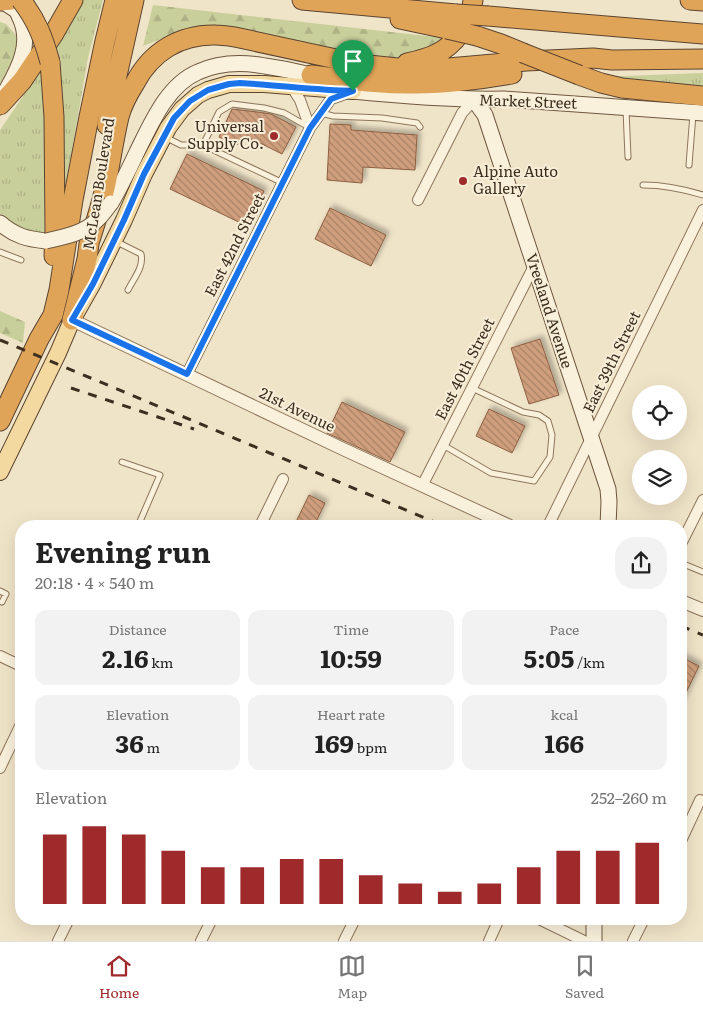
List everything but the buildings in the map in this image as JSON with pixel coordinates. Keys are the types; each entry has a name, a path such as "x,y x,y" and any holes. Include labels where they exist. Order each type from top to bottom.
{"highway":[{"path":"22,0 33,15 43,37 50,62 54,117 55,232 49,302 40,339"},
{"path":"0,104 22,82 53,36 72,0"},
{"name":"McLean Boulevard","path":"0,421 53,315 89,117 115,0"},
{"name":"McLean Boulevard","path":"72,320 83,279 112,98 134,0"},
{"path":"379,66 418,61 436,54 461,33 468,22 473,8 473,0"},
{"path":"690,0 703,1"},
{"path":"309,1 452,21 488,16 703,34"},
{"path":"452,21 477,36 600,83 700,107"},
{"path":"90,240 104,193 119,116 128,94 148,62 177,42 195,36 216,35 234,37 359,64 407,69 437,69 526,61 594,58 612,60 703,59"},
{"path":"311,75 390,84 430,84 595,64 612,60"}],"main road":[{"path":"0,104 24,55 25,39 24,25 17,12 4,0"},
{"name":"Market Street","path":"0,223 7,229 27,239 46,241 82,231 97,220 111,203 121,186 154,117 166,98 189,77 214,66 235,63 253,64 311,75 353,91 422,97 474,100 504,99 626,107 700,107"},
{"path":"72,320 93,284 144,174 174,118 182,108 198,95 229,84 240,83 353,91"},
{"name":"Vreeland Avenue","path":"474,100 485,115 608,489 608,520"},
{"name":"McLean Boulevard","path":"0,472 58,354 72,320"},
{"path":"594,925 594,941"}],"street":[{"path":"291,86 300,100 310,128"},
{"name":"East 42nd Street","path":"187,374 310,128 331,99 353,91"},
{"path":"418,200 462,113 474,100"},
{"name":"East 39th Street","path":"551,520 703,210"},
{"name":"East 40th Street","path":"422,486 534,266"},
{"name":"21st Avenue","path":"72,320 342,449 497,520"},
{"path":"263,520 283,479"},
{"path":"687,532 703,500"},
{"path":"687,603 703,610"},
{"path":"0,656 15,663"},
{"path":"0,768 15,737"},
{"path":"687,829 701,800"},
{"path":"58,941 66,925"},
{"path":"201,941 209,925"},
{"path":"344,941 352,925"},
{"path":"489,941 497,925"},
{"path":"551,925 584,941"},
{"path":"633,941 641,925"}],"lane":[{"path":"203,145 219,112 232,104 264,108 284,113 310,128"},
{"path":"626,107 628,158"},
{"path":"689,166 700,107"},
{"path":"321,113 333,116 382,118 417,123 420,127"},
{"path":"164,136 181,145 203,145 283,183"},
{"path":"643,185 675,187 703,196"},
{"path":"114,240 141,254 141,265 128,290"},
{"path":"0,252 21,260"},
{"path":"443,445 492,473 534,481 550,457 552,434 548,421 540,415 523,412 472,388"},
{"path":"122,462 160,475 141,520"},
{"path":"687,565 703,572"},
{"path":"0,591 6,594 2,602"}],"green space":[{"path":"82,0 103,0 88,58 65,189 56,45"},
{"path":"153,5 444,38 420,56 382,59 213,27 190,28 143,46"},
{"path":"0,22 6,24 19,38 13,67 0,83"},
{"path":"42,68 50,160 51,235 27,232 0,215 0,130"},
{"path":"703,73 703,90 597,77"},
{"path":"0,311 25,322 23,343 0,333"}],"railway":[{"path":"0,340 430,520"},
{"path":"71,388 194,429"},
{"path":"687,628 703,635"}],"place":[{"name":"Universal Supply Co.","path":"274,136"},
{"name":"Alpine Auto Gallery","path":"463,181"}],"route":[{"path":"240,83 353,91 331,99 310,128 187,374 72,320 93,284 144,174 168,128 182,108 190,101 208,90 240,83"}]}
